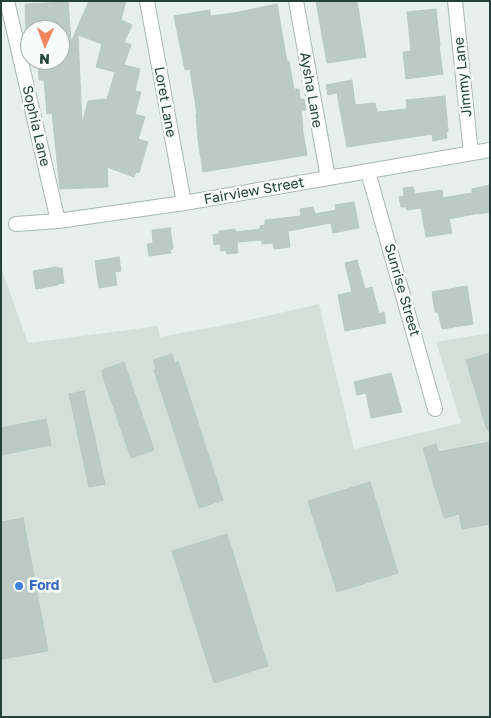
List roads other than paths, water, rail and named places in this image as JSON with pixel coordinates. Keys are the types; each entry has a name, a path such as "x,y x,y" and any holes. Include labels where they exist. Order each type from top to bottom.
{"street":[{"name":"Sophia Lane","path":"7,1 58,221"},
{"name":"Loret Lane","path":"147,1 184,203"},
{"name":"Aysha Lane","path":"296,1 328,178"},
{"name":"Jimmy Lane","path":"455,1 471,154"},
{"name":"Fairview Street","path":"16,224 58,221 184,203 490,150"},
{"name":"Sunrise Street","path":"368,172 435,409"}],"place":[{"name":"Ford","path":"19,586"}]}
